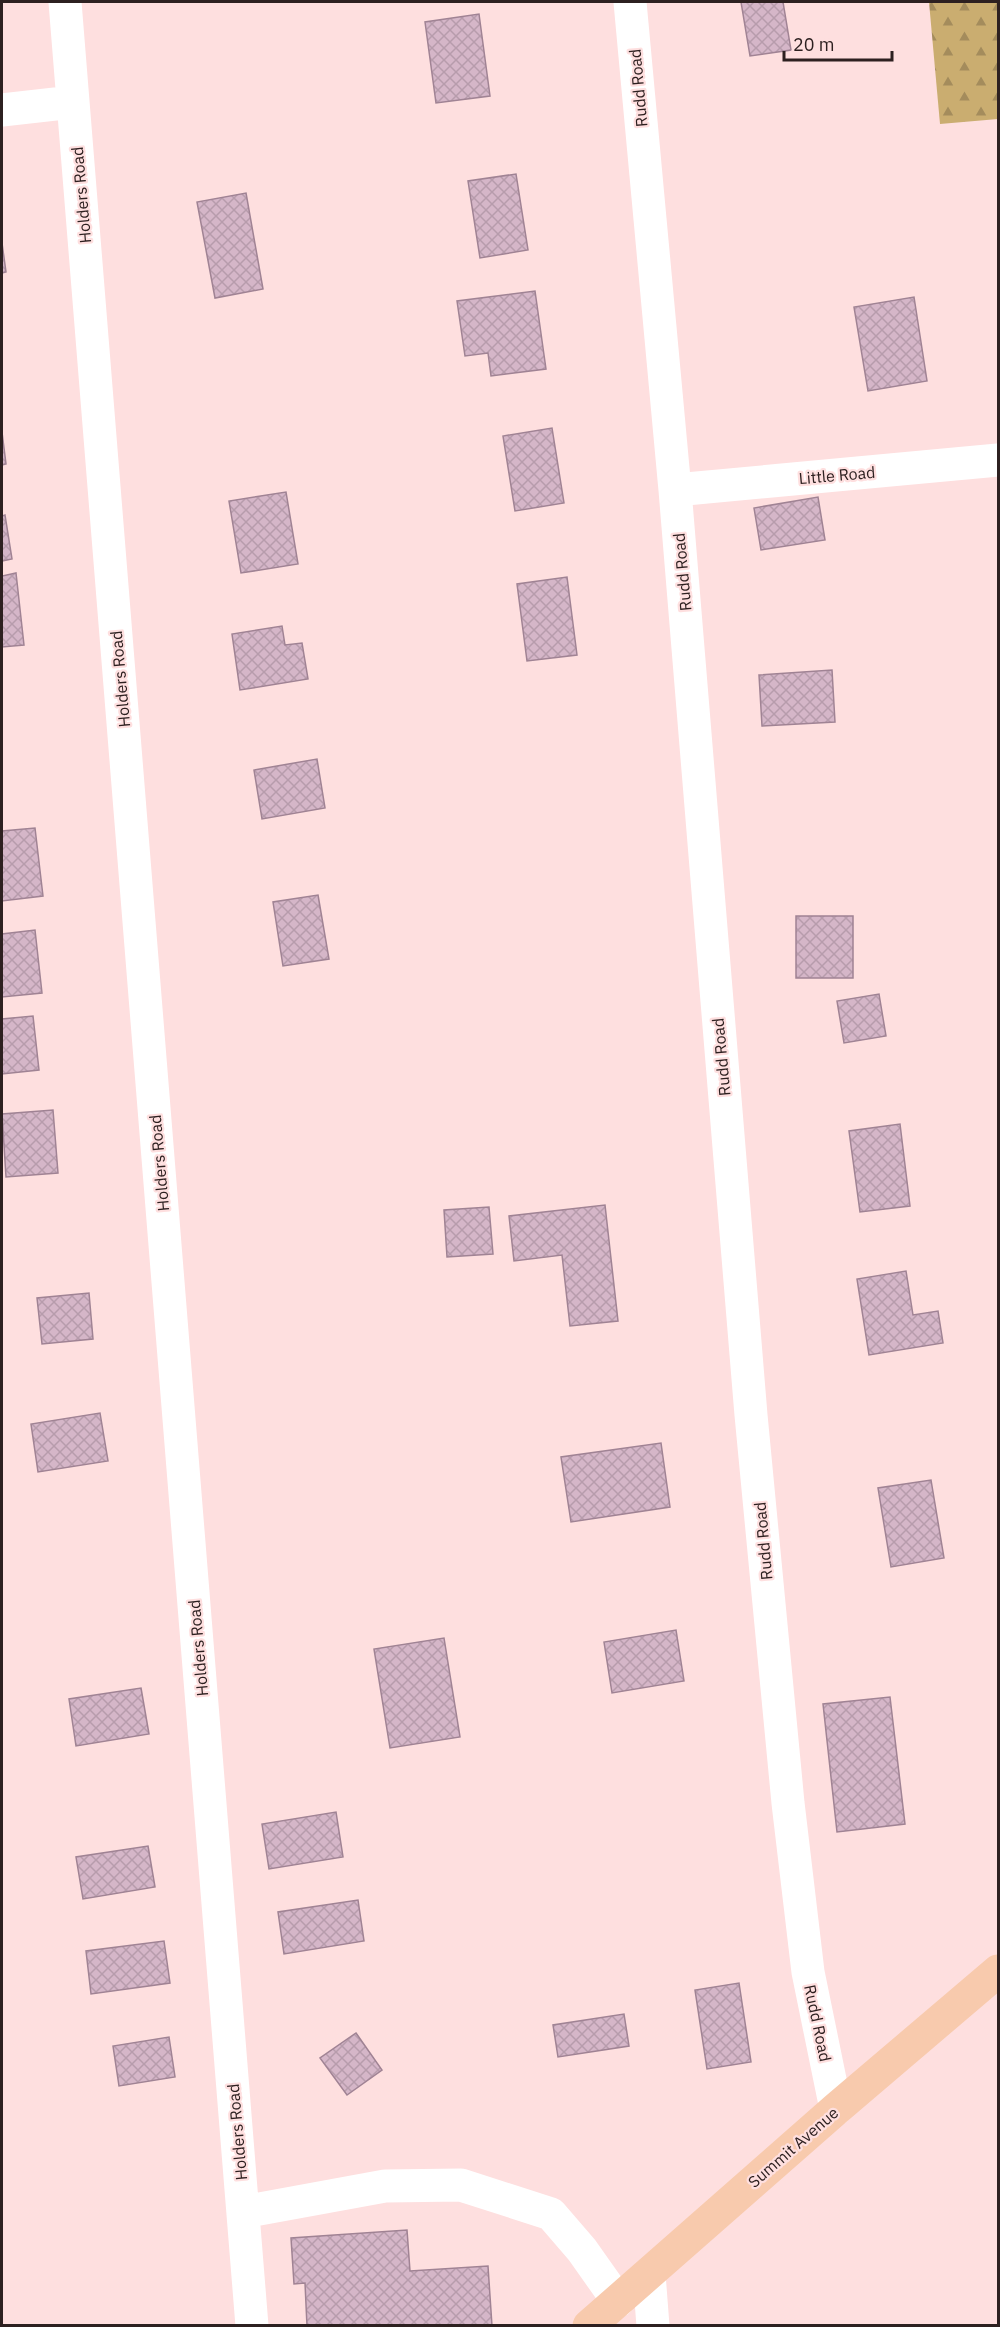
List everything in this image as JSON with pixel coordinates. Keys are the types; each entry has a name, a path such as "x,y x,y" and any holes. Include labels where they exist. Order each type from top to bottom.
{"main road":[{"name":"Summit Avenue","path":"589,2325 836,2109 999,1971"}],"street":[{"name":"Holders Road","path":"65,2 252,2325"},
{"name":"Rudd Road","path":"630,2 675,490 750,1403 787,1792 808,1972 836,2109"},
{"path":"2,110 73,102"},
{"name":"Little Road","path":"675,490 999,460"},
{"path":"243,2212 386,2186 461,2185 551,2214 582,2250 618,2301"},
{"path":"649,2274 652,2325"}],"green space":[{"path":"929,2 998,2 998,119 940,124"}],"building":[{"path":"741,2 783,2 791,50 750,56"},
{"path":"479,14 490,96 436,103 425,22"},
{"path":"516,174 528,250 480,258 468,181"},
{"path":"246,193 263,289 215,298 197,202"},
{"path":"2,243 6,272 2,273"},
{"path":"535,291 546,369 491,376 488,353 465,356 457,301"},
{"path":"914,297 927,381 868,391 854,307"},
{"path":"552,428 564,503 515,511 503,436"},
{"path":"2,432 6,464 2,465"},
{"path":"286,492 298,564 241,573 229,501"},
{"path":"818,497 825,540 761,550 754,508"},
{"path":"5,515 12,559 2,561 2,516"},
{"path":"16,573 24,645 2,647 2,576"},
{"path":"567,577 577,655 527,661 517,584"},
{"path":"282,626 285,645 302,643 308,679 240,690 232,634"},
{"path":"832,670 835,722 762,726 759,675"},
{"path":"317,759 325,808 262,819 254,770"},
{"path":"35,828 43,896 2,901 2,831"},
{"path":"318,895 329,959 283,966 273,902"},
{"path":"796,916 853,916 853,978 796,978"},
{"path":"35,930 42,993 2,997 2,934"},
{"path":"879,994 886,1036 844,1043 837,1001"},
{"path":"33,1016 39,1070 2,1074 2,1019"},
{"path":"53,1110 58,1173 6,1177 2,1114"},
{"path":"900,1124 910,1206 860,1212 849,1131"},
{"path":"605,1205 618,1321 570,1326 562,1255 514,1261 509,1216"},
{"path":"489,1207 493,1254 447,1257 444,1210"},
{"path":"906,1271 913,1315 938,1311 943,1343 869,1355 857,1279"},
{"path":"89,1293 93,1339 42,1344 37,1298"},
{"path":"100,1413 108,1461 38,1472 31,1424"},
{"path":"661,1443 670,1507 571,1522 561,1457"},
{"path":"931,1480 944,1558 891,1567 878,1488"},
{"path":"676,1630 684,1681 612,1693 604,1642"},
{"path":"444,1638 460,1737 390,1748 374,1649"},
{"path":"141,1688 149,1734 76,1746 69,1699"},
{"path":"890,1697 905,1824 837,1832 823,1704"},
{"path":"336,1812 343,1857 269,1869 262,1824"},
{"path":"148,1846 155,1887 83,1899 76,1857"},
{"path":"358,1900 364,1941 284,1954 278,1912"},
{"path":"164,1941 170,1983 91,1994 86,1951"},
{"path":"739,1983 751,2062 707,2069 695,1990"},
{"path":"624,2014 629,2046 558,2057 553,2025"},
{"path":"356,2033 382,2070 347,2095 320,2058"},
{"path":"169,2037 175,2077 119,2086 113,2046"},
{"path":"407,2230 410,2271 488,2266 492,2326 307,2326 305,2283 294,2284 291,2238"}]}
